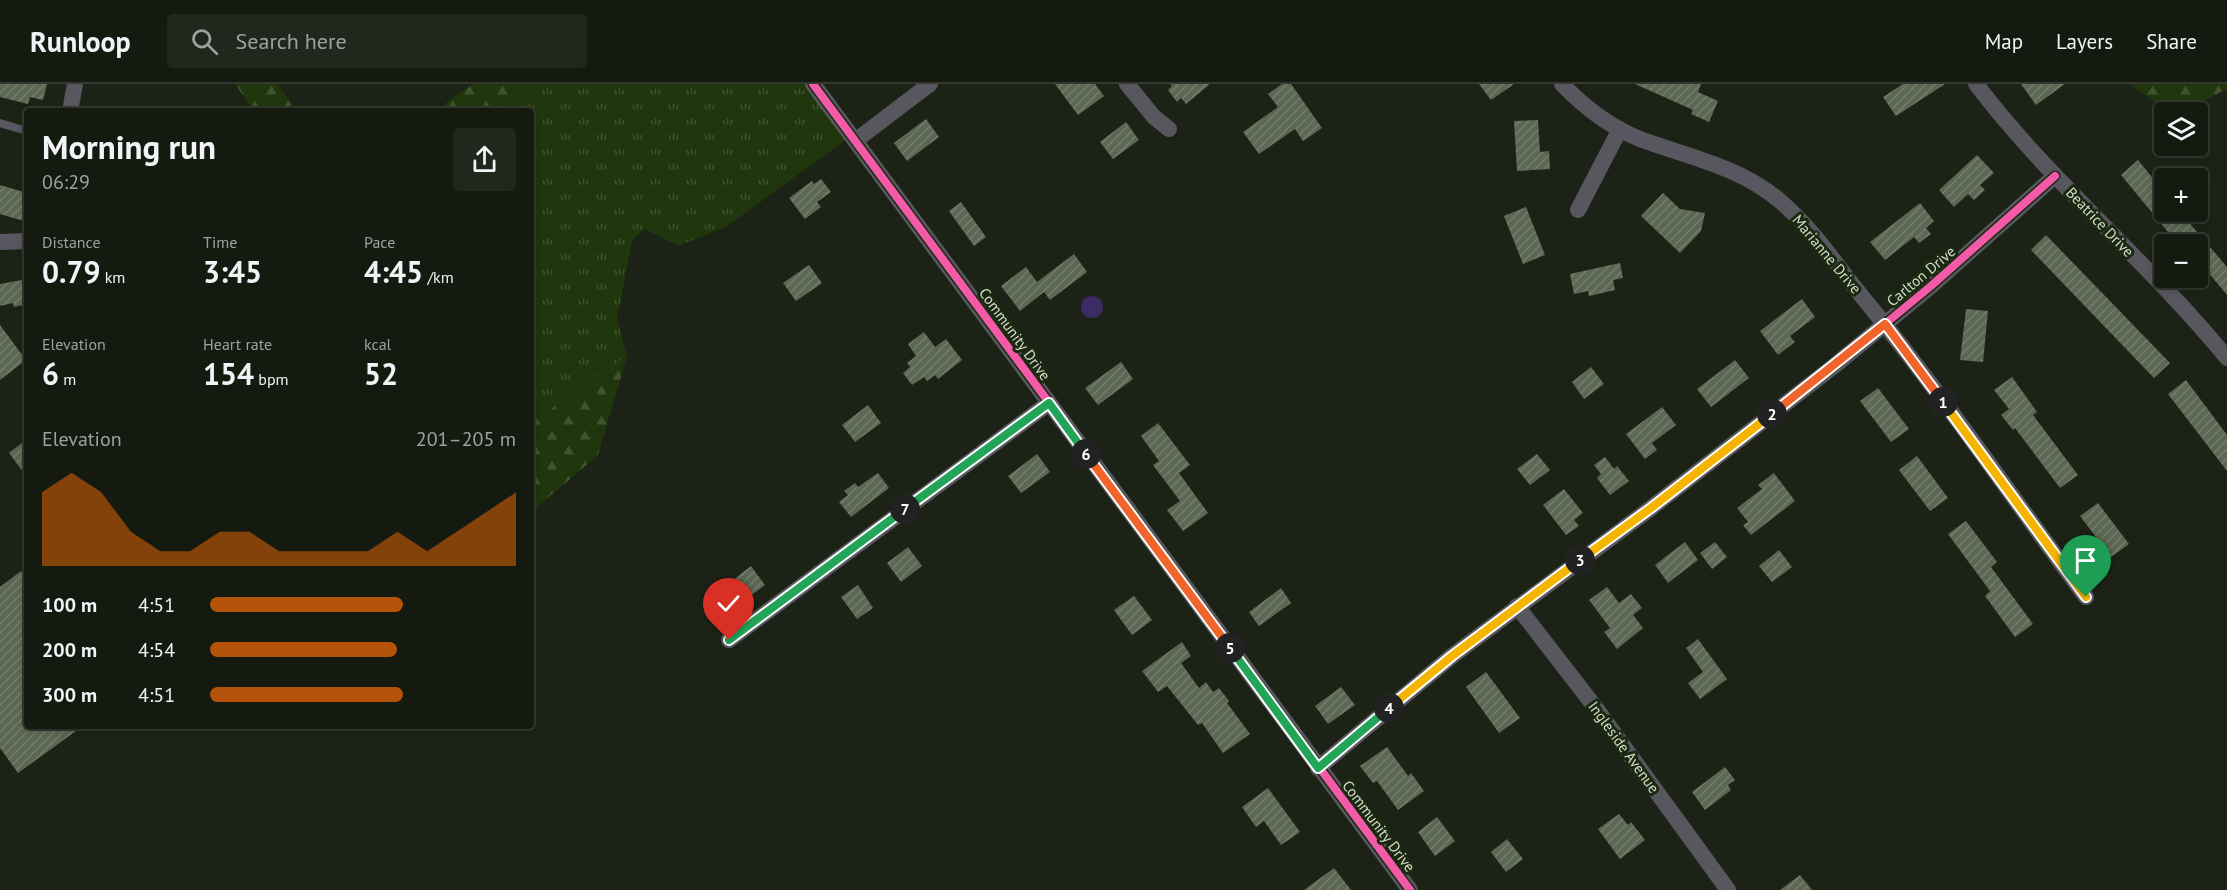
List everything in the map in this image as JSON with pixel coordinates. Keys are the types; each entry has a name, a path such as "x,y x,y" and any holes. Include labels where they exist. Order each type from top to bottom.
{"street":[{"path":"71,108 75,84"},
{"name":"Community Drive","path":"813,84 1410,890"},
{"path":"855,141 930,84"},
{"path":"1127,84 1154,117 1169,129"},
{"name":"Marianne Drive","path":"1562,84 1578,100 1620,129 1639,138 1728,169 1760,186 1798,218 1885,324 2086,597"},
{"name":"Beatrice Drive","path":"1976,84 1996,111 2055,176 2185,310 2227,358"},
{"path":"1578,210 1620,129"},
{"name":"Carlton Drive","path":"1318,768 1452,656 1651,508 1834,366 2055,176"},
{"path":"0,242 24,241"},
{"path":"729,640 1049,403"},
{"name":"Ingleside Avenue","path":"1518,606 1595,707 1728,890"}],"lane":[{"path":"0,123 24,130"}],"green space":[{"path":"235,84 277,84 296,108 252,108"},
{"path":"473,84 530,84 497,108 439,108"},
{"path":"530,84 813,84 851,136 727,226 679,246 644,229 632,241 617,319 627,356 534,421 534,108 497,108"},
{"path":"2227,84 2227,89 2201,102 2155,102 2131,85"},
{"path":"627,356 598,455 536,508 534,505 534,421"}],"shaded area":[{"path":"1092,296 1100,299 1103,307 1100,315 1092,318 1084,315 1081,307 1084,299"}],"building":[{"path":"0,84 47,84 43,100 30,97 28,104 0,97"},
{"path":"1055,84 1095,84 1104,96 1078,115"},
{"path":"1170,84 1210,84 1186,104 1181,98 1177,102 1168,90 1172,86"},
{"path":"1282,84 1291,84 1322,128 1303,141 1295,129 1259,154 1243,132 1278,107 1268,94"},
{"path":"1479,84 1514,84 1491,100"},
{"path":"1635,84 1701,84 1698,92 1718,101 1709,122 1691,114 1693,110"},
{"path":"1903,84 1945,84 1896,116 1883,97"},
{"path":"2021,84 2065,84 2036,105"},
{"path":"926,119 939,137 907,161 894,143"},
{"path":"1538,120 1540,152 1549,151 1550,169 1517,171 1514,121"},
{"path":"1126,122 1139,140 1113,159 1100,142"},
{"path":"1977,155 1994,173 1980,185 1985,190 1974,200 1968,194 1954,207 1939,190"},
{"path":"2138,160 2154,180 2154,215 2121,175"},
{"path":"821,179 831,192 817,202 821,207 805,219 789,198 812,181 814,184"},
{"path":"0,185 24,192 24,221 0,214"},
{"path":"1663,193 1680,209 1705,213 1701,231 1680,253 1641,216"},
{"path":"961,202 986,237 974,246 949,211"},
{"path":"1920,203 1934,221 1926,228 1931,234 1919,243 1914,237 1885,260 1870,242"},
{"path":"1526,207 1545,255 1523,264 1504,216"},
{"path":"2160,222 2189,222 2199,234 2170,234"},
{"path":"2046,235 2170,363 2154,378 2031,250"},
{"path":"2208,245 2227,267 2227,295 2208,272"},
{"path":"1074,254 1087,272 1050,300 1044,292 1020,311 1001,286 1026,267 1037,282"},
{"path":"1620,263 1623,278 1613,280 1615,290 1589,296 1588,291 1574,294 1570,274"},
{"path":"809,265 822,283 796,301 783,283"},
{"path":"24,280 24,305 14,307 13,303 0,306 0,284"},
{"path":"1802,299 1815,317 1790,336 1795,342 1778,355 1760,331"},
{"path":"1966,309 1988,311 1983,362 1960,360"},
{"path":"0,325 24,357 24,362 0,380"},
{"path":"924,332 935,347 946,339 962,360 938,379 935,375 927,381 924,377 912,385 903,373 910,367 907,363 916,356 908,344"},
{"path":"1735,360 1749,378 1711,407 1697,389"},
{"path":"1121,362 1133,379 1098,405 1085,388"},
{"path":"1591,367 1604,384 1584,399 1572,382"},
{"path":"2012,377 2037,412 2033,415 2078,475 2060,488 2015,428 2013,430 2001,415 2009,409 1994,390"},
{"path":"2186,380 2227,435 2227,471 2168,394"},
{"path":"1878,388 1909,429 1891,442 1860,401"},
{"path":"868,405 881,423 855,442 842,425"},
{"path":"1662,407 1676,425 1652,443 1657,450 1645,459 1626,434"},
{"path":"1158,423 1190,465 1179,473 1208,513 1183,531 1167,510 1180,501 1153,465 1159,461 1141,436"},
{"path":"24,441 24,473 9,453"},
{"path":"1037,454 1050,472 1021,493 1008,476"},
{"path":"1537,454 1550,470 1530,485 1517,469"},
{"path":"1917,456 1948,498 1930,511 1899,470"},
{"path":"1605,457 1614,469 1617,466 1629,481 1610,495 1597,478 1601,474 1594,465"},
{"path":"878,473 889,488 851,517 839,502 848,495 844,491 855,483 858,487"},
{"path":"1774,473 1795,501 1751,535 1743,525 1748,522 1737,508 1762,489 1758,485"},
{"path":"1564,489 1583,513 1574,520 1579,526 1566,535 1543,505"},
{"path":"2098,503 2129,544 2111,557 2080,516"},
{"path":"1966,521 1997,562 1991,567 2033,624 2015,637 1985,596 1990,591 1948,534"},
{"path":"1685,542 1698,560 1668,583 1655,565"},
{"path":"1715,542 1727,557 1712,569 1700,553"},
{"path":"908,547 922,566 901,582 887,563"},
{"path":"1779,550 1792,567 1772,582 1759,566"},
{"path":"751,566 765,585 741,603 739,600 722,612 713,601 732,587 729,583"},
{"path":"21,571 24,575 24,729 79,729 18,773 0,748 0,587"},
{"path":"858,585 873,608 857,619 841,597"},
{"path":"1607,587 1619,603 1631,594 1642,608 1633,615 1643,628 1617,649 1604,632 1610,628 1589,600"},
{"path":"1281,588 1291,603 1259,626 1249,612"},
{"path":"1134,596 1152,620 1132,635 1114,610"},
{"path":"1698,639 1727,679 1700,699 1688,683 1703,672 1686,648"},
{"path":"1182,642 1191,656 1181,663 1199,688 1206,682 1213,692 1219,688 1250,734 1223,753 1202,723 1198,725 1167,686 1158,692 1142,671"},
{"path":"1486,672 1520,718 1499,733 1466,687"},
{"path":"1341,687 1355,705 1328,724 1315,706"},
{"path":"1387,747 1408,776 1411,773 1424,791 1398,810 1377,781 1373,783 1360,766"},
{"path":"1725,767 1735,780 1728,785 1731,790 1705,810 1692,792"},
{"path":"1268,788 1300,832 1281,845 1264,821 1256,827 1242,807"},
{"path":"1619,814 1628,825 1631,822 1645,840 1620,859 1598,829"},
{"path":"1437,817 1455,841 1435,856 1418,832"},
{"path":"1507,839 1523,859 1506,872 1491,852"},
{"path":"1334,868 1351,890 1304,890"},
{"path":"1800,875 1812,890 1780,890"}],"cycle path":[{"path":"813,84 1410,890"},
{"path":"1318,768 1452,656 1651,508 1834,366 1931,286 2055,176"}],"route":[{"path":"729,640 1049,403 1318,768 1452,656 1543,586 1651,508 1885,324 2086,597"}]}
